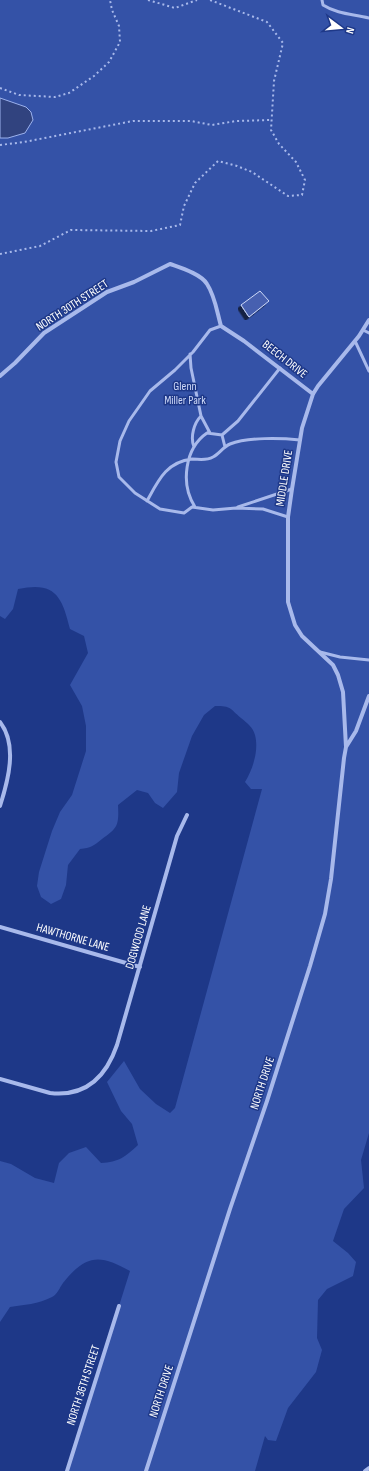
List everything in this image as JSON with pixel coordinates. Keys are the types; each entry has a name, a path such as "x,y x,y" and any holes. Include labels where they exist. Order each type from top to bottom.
{"street":[{"name":"NORTH 30TH STREET","path":"0,376 44,333 107,292 134,282 170,264 187,270 206,282 221,326"},
{"name":"MIDDLE DRIVE","path":"346,747 343,698 338,675 333,665 302,636 295,625 288,602 288,517 300,440 313,394 355,341 369,320"},
{"name":"BEECH DRIVE","path":"221,326 244,341 313,394"},
{"name":"NORTH DRIVE","path":"146,1471 228,1216 267,1101 325,914 331,879 346,747 356,731 369,696"},
{"path":"0,722 5,728 10,752 10,766 0,806"},
{"name":"DOGWOOD LANE","path":"0,1079 50,1093 72,1092 86,1087 93,1082 109,1065 117,1045 177,836 187,815"},
{"name":"HAWTHORNE LANE","path":"0,927 140,967"},
{"name":"NORTH 36TH STREET","path":"67,1471 119,1306"},
{"path":"365,1471 369,1468"}],"lane":[{"path":"322,0 323,5 330,10 369,18"},
{"path":"221,326 210,330 175,370 150,391 129,421 120,441 116,462 119,477 135,493 160,509 184,513 192,507 213,510 236,508 263,509 288,517"},
{"path":"363,330 369,333"},
{"path":"355,341 369,371"},
{"path":"190,354 191,368 201,416 210,433"},
{"path":"222,435 238,421 280,368"},
{"path":"194,447 192,436 197,419 201,416"},
{"path":"195,508 187,484 187,460 201,437 207,433 222,435"},
{"path":"222,435 225,447"},
{"path":"147,501 156,483 171,466 187,460 204,460 213,457 229,444 242,441 276,438 300,440"},
{"path":"236,508 292,489"},
{"path":"318,651 340,657 369,660"}],"path":[{"path":"0,88 19,95 55,97 69,93 94,76 109,62 120,42 118,26 110,0"},
{"path":"148,0 175,8 197,0"},
{"path":"0,254 40,246 71,230 151,231 180,225 184,206 195,183 218,161 252,172 288,196 302,194 305,180 296,162 280,144 271,130 274,81 283,43 267,22 210,0"},
{"path":"0,145 24,142 133,121 191,122 212,125 236,121 272,120"}],"green space":[{"name":"Glenn Miller Park","path":"0,0 369,0 369,1133 361,1160 364,1188 344,1209 333,1241 348,1253 356,1262 353,1276 327,1289 318,1300 317,1338 322,1350 316,1372 288,1408 276,1441 268,1440 265,1436 255,1471 67,1471 130,1271 119,1265 102,1260 86,1262 71,1273 54,1296 36,1303 10,1307 0,1322 0,1161 11,1164 35,1178 54,1183 59,1163 69,1153 86,1147 101,1163 117,1160 129,1153 138,1145 132,1124 121,1111 107,1082 124,1061 140,1089 156,1104 170,1113 175,1108 262,789 251,789 245,782 253,765 256,753 256,741 253,730 248,723 230,708 225,706 215,706 204,715 192,736 179,773 177,792 163,808 155,803 148,793 137,790 118,805 118,822 114,829 94,845 80,849 68,865 66,885 61,899 51,904 41,897 37,886 39,872 52,831 60,812 72,795 86,751 86,726 82,706 70,685 88,653 84,636 70,629 60,600 49,589 31,587 18,589 13,609 5,619 0,616"}],"shaded area":[{"path":"0,98 26,107 31,112 33,120 25,133 8,138 0,138"}],"building":[{"path":"260,291 269,301 249,317 241,305"}]}
